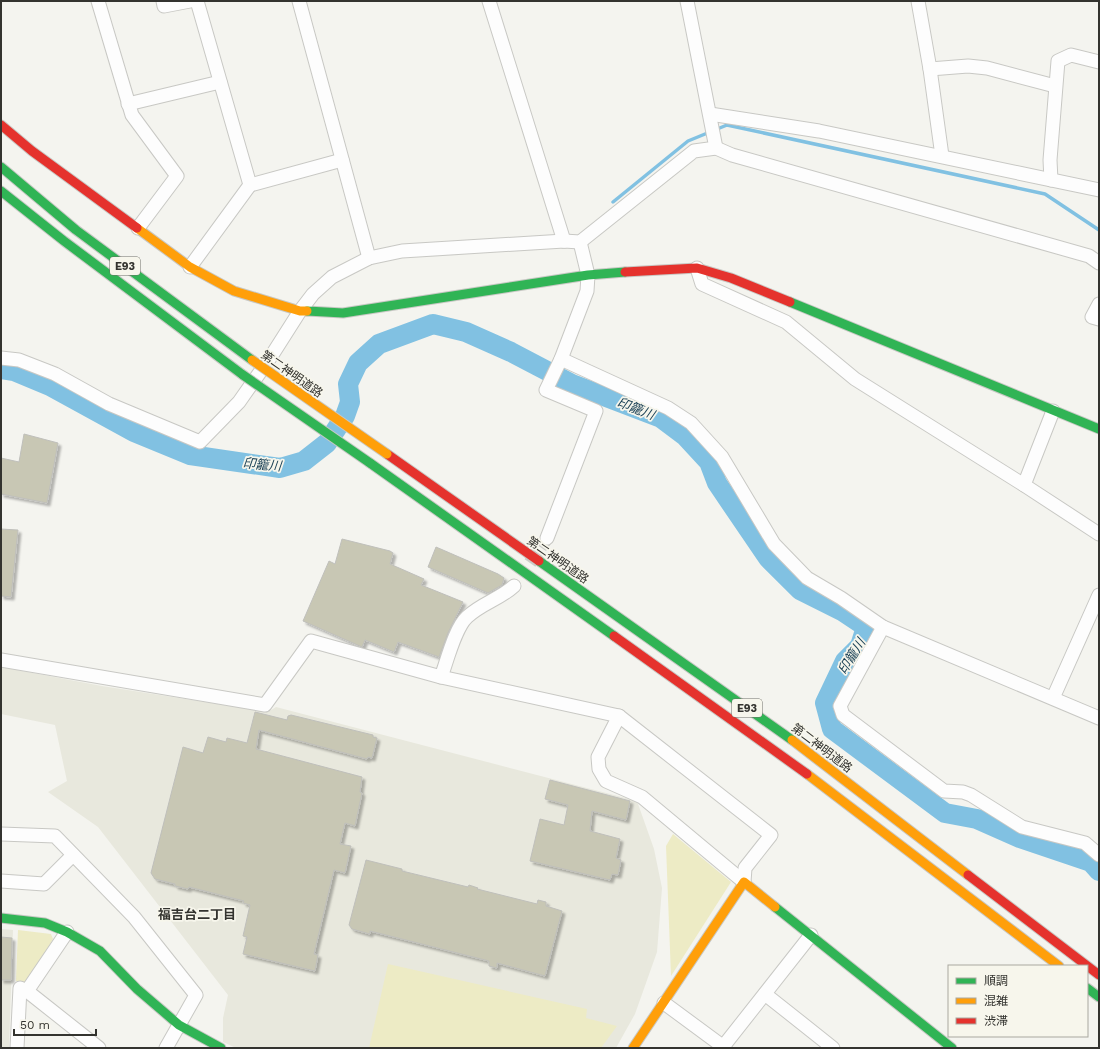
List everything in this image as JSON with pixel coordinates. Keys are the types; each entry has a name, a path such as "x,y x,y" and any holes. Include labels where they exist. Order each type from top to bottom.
{"main road":[{"path":"1,125 32,151 138,228 190,268 234,291 300,311 344,313 588,276 697,268 730,278 1099,429"},
{"name":"第二神明道路","path":"1,167 76,230 252,360 803,748 1086,965"},
{"name":"E93","path":"1,191 64,241 243,375 793,763 1058,965"},
{"path":"633,1048 744,882 811,935 945,1046"},
{"path":"1,918 45,922 67,932 100,951 137,989 179,1025 220,1048"},
{"name":"第二神明道路","path":"1088,967 1099,975"},
{"path":"1088,989 1099,997"}],"street":[{"path":"98,1 132,115 177,176 138,228"},
{"path":"163,1 164,6 190,1"},
{"path":"197,1 250,185"},
{"path":"299,1 369,258"},
{"path":"489,1 564,241"},
{"path":"687,1 716,148"},
{"path":"918,1 930,69 942,156"},
{"path":"1051,180 1055,86 1058,62 1071,55 1099,62"},
{"path":"930,69 968,66 987,68 1055,86"},
{"path":"128,104 220,82"},
{"path":"710,114 819,131 1099,190"},
{"path":"1,358 19,360 55,374 108,404 200,442 239,402 272,356 300,311 313,294 332,277 369,258 402,251 564,241 580,242 694,151 716,148 740,157 1088,256 1099,264"},
{"path":"190,268 250,185 342,160"},
{"path":"548,538 596,411 546,390 561,359 587,291 588,276 580,242"},
{"path":"697,268 702,284 786,322 855,379 1024,484 1099,534"},
{"path":"1099,304 1092,317 1099,319"},
{"path":"561,359 668,408 691,423 722,457 774,544 807,578 841,598 883,627 1099,718"},
{"path":"1024,484 1054,411"},
{"path":"441,677 457,634 466,618 483,605 503,596 514,586"},
{"path":"1053,698 1099,595"},
{"path":"883,627 840,706 843,715 944,791 962,792 971,795 1022,827 1085,843 1099,855"},
{"path":"1,660 265,705 311,640 441,677 619,716 771,835 745,868 744,882"},
{"path":"619,716 598,757 599,769 606,781 642,797 744,882"},
{"path":"1,834 55,836 134,917 196,995 166,1048"},
{"path":"1,881 44,884 73,854"},
{"path":"27,991 67,932"},
{"path":"664,1003 723,1048 811,935"},
{"path":"17,1048 20,988 27,991 99,1048"},
{"path":"765,994 834,1048"}],"shaded area":[{"path":"1,667 102,686 268,712 276,707 637,801 654,849 662,888 657,952 635,1014 616,1048 236,1048 223,1042 223,1018 228,995 98,827 48,792 67,781 55,725 1,714"},
{"path":"673,834 731,882 671,976 666,846"},
{"path":"1,929 13,930 9,1048 1,1048"},
{"path":"18,930 51,934 53,939 28,983 16,981"},
{"path":"388,964 587,1009 586,1018 617,1026 601,1048 369,1048"}],"building":[{"path":"24,434 58,443 47,503 1,494 1,458 19,462"},
{"path":"1,529 18,530 11,597 1,596"},
{"path":"342,539 390,551 393,553 390,564 424,579 421,585 463,602 448,633 439,657 398,642 394,652 365,640 362,647 303,621 329,561 335,564"},
{"path":"436,547 498,574 504,578 502,585 488,593 428,567"},
{"path":"255,712 287,720 288,716 291,715 373,735 373,737 377,738 372,758 368,757 367,759 259,730 256,749 362,777 360,792 362,793 355,826 345,823 340,844 351,846 345,873 334,870 314,954 318,955 315,971 243,954 247,937 243,936 250,905 243,903 244,901 189,887 188,889 175,886 175,884 155,879 151,873 183,747 203,753 208,737 226,742 227,738 247,743"},
{"path":"550,780 630,801 626,820 592,811 590,831 620,839 616,858 621,860 618,875 612,874 610,880 530,861 540,819 564,825 568,805 545,799"},
{"path":"366,860 402,869 402,871 468,887 469,885 478,888 477,889 537,904 538,900 546,902 546,906 562,911 545,976 497,963 497,968 489,966 489,961 370,931 370,934 352,929 349,925"},
{"path":"1,937 12,938 11,980 1,980"}],"waterway":[{"path":"613,202 688,141 727,125 1045,194 1099,230"},
{"name":"印籠川","path":"1,369 14,371 50,386 134,432 190,455 280,468 304,461 327,443 345,416 350,402 348,384 358,363 379,344 433,324 466,332 511,352 572,384 661,418 685,436 709,462 717,483 768,558 800,590 842,611 866,627 860,646 845,661 825,703 832,729 945,813 977,819 1020,838 1091,862 1099,871"}],"tunnel":[{"path":"530,563 547,538"}],"traffic: fast":[{"path":"1,167 76,230 252,360"},
{"path":"1,191 64,241 243,375"},
{"path":"307,311 343,313 588,275 625,272"},
{"path":"790,302 1099,429"},
{"path":"243,375 370,463"},
{"path":"370,463 614,636"},
{"path":"539,561 792,740"},
{"path":"775,907 952,1048"},
{"path":"1,918 45,923 67,932 100,951 137,989 179,1025 221,1048"},
{"path":"1088,989 1099,997"}],"traffic: slow":[{"path":"137,228 190,267 234,291 300,311 307,311"},
{"path":"252,360 387,454"},
{"path":"792,740 968,875"},
{"path":"807,774 1058,965"},
{"path":"633,1048 744,882 775,907"}],"traffic: jam":[{"path":"1,125 32,151 137,228"},
{"path":"625,272 697,268 731,278 790,302"},
{"path":"387,454 539,561"},
{"path":"614,636 807,774"},
{"path":"968,875 1086,965"},
{"path":"1088,967 1099,975"}],"district":[{"name":"福吉台二丁目","path":"197,914"}]}
